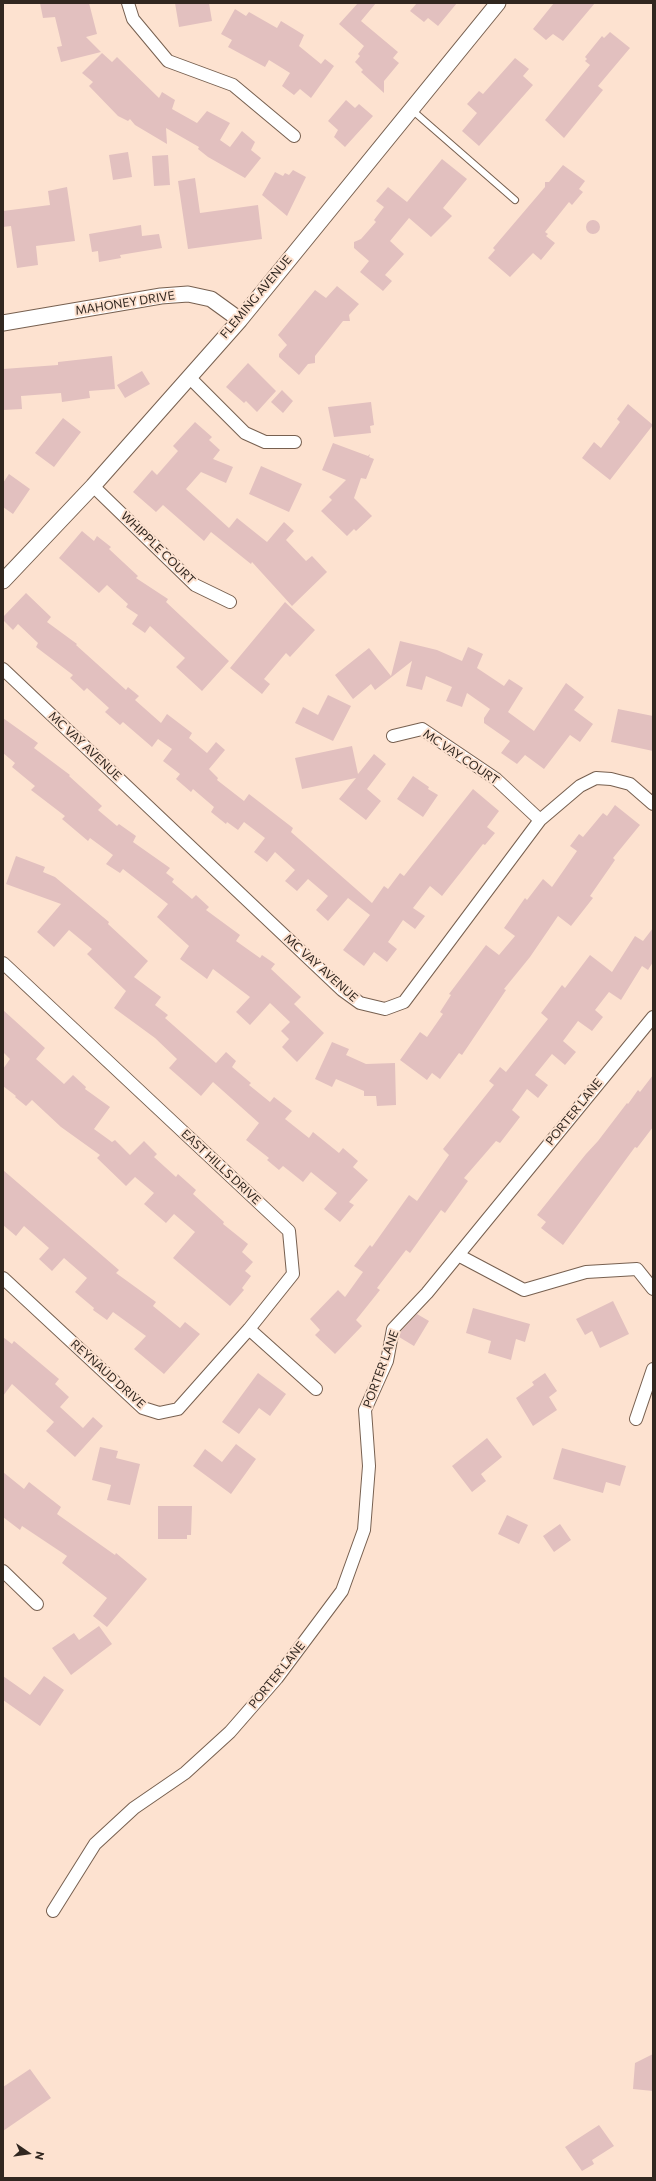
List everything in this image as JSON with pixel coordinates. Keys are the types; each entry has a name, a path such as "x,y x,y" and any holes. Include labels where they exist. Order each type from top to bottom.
{"street":[{"path":"128,3 133,19 168,61 233,85 294,136"},
{"name":"FLEMING AVENUE","path":"3,582 93,486 190,378 219,341 240,320 498,3"},
{"name":"MAHONEY DRIVE","path":"3,322 161,296 188,294 212,299 240,320"},
{"path":"190,378 245,433 265,442 295,442"},
{"name":"WHIPPLE COURT","path":"93,486 195,585 230,602"},
{"name":"MC VAY AVENUE","path":"3,669 342,990 360,1003 385,1009 404,1002 540,820 580,786 596,778 611,778 630,784 653,804"},
{"name":"MC VAY COURT","path":"393,736 422,729 496,779 540,820"},
{"name":"EAST HILLS DRIVE","path":"3,963 289,1231 293,1274 249,1329"},
{"name":"PORTER LANE","path":"53,1911 95,1844 134,1808 185,1773 230,1732 277,1678 342,1591 364,1530 369,1466 366,1410 387,1361 393,1329 427,1293 653,1017"},
{"path":"458,1254 524,1290 586,1272 637,1269 653,1289"},
{"name":"REYNAUD DRIVE","path":"3,1278 142,1408 159,1413 178,1409 249,1329"},
{"path":"249,1329 316,1389"},
{"path":"636,1419 653,1369"},
{"path":"3,1571 38,1604"}],"lane":[{"path":"411,109 515,200"}],"building":[{"path":"40,3 89,3 97,34 86,37 101,52 61,62 57,47 62,46 55,17 43,18"},
{"path":"175,3 209,3 212,21 179,27"},
{"path":"358,3 376,3 361,21 398,52 393,58 399,63 384,81 384,93 361,72 363,70 355,62 360,56 358,54 364,46 339,24"},
{"path":"417,3 457,3 438,26 428,18 424,22 410,11"},
{"path":"554,3 595,3 563,41 553,34 546,40 533,29"},
{"path":"235,9 246,16 249,12 277,28 281,21 304,35 299,46 321,64 325,59 334,66 311,98 300,89 294,95 282,86 290,73 269,60 265,67 228,47 232,40 221,34"},
{"path":"610,32 630,48 598,86 603,90 564,138 545,120 590,65 585,61 587,59 585,57 602,36 604,38"},
{"path":"102,53 112,62 117,57 159,98 162,92 175,100 172,109 197,123 207,111 230,123 220,140 230,147 242,131 255,142 251,150 261,158 245,178 208,157 198,149 199,147 166,128 167,144 135,125 130,119 128,121 118,116 89,86 93,82 82,73"},
{"path":"515,58 529,69 523,76 533,85 479,146 462,131 477,113 467,104 479,91 483,94"},
{"path":"346,100 355,108 359,104 373,116 345,147 334,137 338,130 328,121"},
{"path":"128,152 132,177 113,180 109,155"},
{"path":"168,155 170,185 154,186 152,156"},
{"path":"442,159 467,179 443,208 452,216 431,237 409,218 390,241 404,254 385,275 392,281 383,291 360,272 369,261 354,248 354,242 361,239 376,222 374,220 384,207 376,201 388,187 407,202"},
{"path":"563,165 585,181 579,189 583,192 572,205 569,202 545,232 548,234 546,236 555,243 541,260 533,253 510,277 488,258 495,250 493,248 545,187 545,182 549,182"},
{"path":"293,170 306,177 287,216 262,195 275,172 283,176 285,173 289,175"},
{"path":"195,178 200,213 258,205 262,239 188,249 178,181"},
{"path":"67,187 75,241 36,246 38,265 17,268 11,226 3,227 3,211 50,205 48,191"},
{"path":"593,220 598,222 600,227 598,232 593,234 588,232 586,227 588,222"},
{"path":"141,225 142,236 159,234 162,248 120,255 121,258 99,262 98,251 92,252 89,234"},
{"path":"337,286 359,304 349,315 350,321 343,321 315,356 315,363 308,364 299,375 279,357 279,354 287,345 278,335 315,290 326,298"},
{"path":"112,356 115,389 89,391 90,398 62,402 61,393 21,396 22,409 3,410 3,369 58,365 58,362"},
{"path":"248,363 276,391 257,412 246,401 244,403 226,387"},
{"path":"142,371 150,384 125,398 117,385"},
{"path":"282,390 293,401 283,413 271,402"},
{"path":"371,402 374,425 370,426 371,433 334,437 328,407"},
{"path":"628,404 653,425 610,480 582,458 594,442 601,448 620,422 617,419"},
{"path":"63,418 81,432 54,467 35,453"},
{"path":"195,422 212,437 209,440 220,450 213,459 233,467 226,483 201,472 186,489 229,528 237,518 267,542 284,522 294,531 286,540 306,561 312,556 327,572 292,606 252,562 251,564 211,532 204,541 163,505 156,512 133,492 152,470 157,475 178,451 173,446"},
{"path":"333,443 368,456 370,454 369,457 374,459 366,479 361,478 354,498 372,516 356,531 354,529 347,536 321,511 332,500 329,497 346,480 322,470"},
{"path":"261,466 302,484 289,512 249,494"},
{"path":"9,474 30,489 13,514 3,507 3,483"},
{"path":"82,531 94,541 97,536 111,547 109,549 138,576 136,578 168,599 166,602 229,661 202,691 176,667 185,658 150,626 145,633 132,624 138,615 126,607 128,604 107,585 99,593 59,558"},
{"path":"26,593 51,617 47,622 77,644 76,645 126,690 128,687 139,696 135,700 161,723 167,714 192,733 189,738 207,753 216,742 225,750 209,769 218,778 217,780 244,801 249,794 293,828 291,832 372,903 384,886 388,889 400,873 404,876 473,789 499,811 487,827 495,833 485,845 483,844 442,896 430,886 413,908 425,916 415,929 403,920 388,942 397,949 387,962 374,952 364,966 343,950 370,915 348,898 328,921 316,910 328,896 308,879 297,891 285,881 295,870 275,852 267,862 254,852 265,838 244,822 238,830 227,822 226,824 211,812 214,807 193,789 191,792 176,779 180,774 163,761 172,749 158,739 152,747 123,722 120,725 105,712 109,708 87,688 84,691 70,678 73,675 36,647 38,643 18,624 13,630 3,620 3,617"},
{"path":"285,602 315,630 290,657 286,653 264,679 270,684 262,694 230,668"},
{"path":"400,641 437,650 462,661 468,647 483,654 477,668 504,686 509,679 523,688 508,712 534,731 566,683 584,697 574,710 593,724 580,742 570,735 544,769 525,755 517,764 501,753 510,741 484,723 484,718 490,709 467,693 462,707 446,701 452,687 426,676 422,690 406,686 412,661 375,690 371,684 353,699 335,675 369,648 391,676"},
{"path":"328,695 351,706 333,741 295,723 303,707 318,715"},
{"path":"618,709 653,716 653,751 611,742"},
{"path":"3,718 38,743 34,748 70,775 69,776 102,806 98,810 117,826 119,824 136,836 133,842 170,868 166,873 174,879 172,882 192,899 196,895 209,907 206,910 240,935 236,941 260,958 262,955 275,964 271,969 301,997 294,1004 324,1033 297,1062 282,1047 289,1039 281,1031 290,1022 270,1003 250,1025 236,1012 250,997 213,969 207,979 180,959 189,946 157,917 168,904 123,869 120,873 106,864 113,855 90,838 88,841 62,819 65,816 31,790 35,786 12,767 15,763 3,753"},
{"path":"352,746 358,774 374,754 386,764 367,789 381,801 366,820 339,799 356,778 302,789 295,758"},
{"path":"413,776 429,787 428,789 438,795 423,817 397,799"},
{"path":"615,805 640,825 613,858 615,860 590,896 593,898 571,926 558,916 530,957 504,989 506,990 462,1055 459,1053 440,1079 432,1073 427,1080 400,1060 420,1032 427,1037 443,1014 440,1012 451,995 449,994 486,945 499,955 515,936 504,928 525,898 527,900 543,879 552,887 577,851 570,846 579,834 583,837 603,813 607,816"},
{"path":"16,856 45,867 43,872 55,877 109,922 108,924 148,961 134,977 161,997 155,1005 168,1015 165,1018 216,1063 226,1052 236,1061 232,1067 251,1083 249,1085 270,1102 274,1097 292,1111 285,1119 309,1138 313,1132 339,1153 343,1148 358,1161 353,1167 368,1180 349,1202 354,1205 340,1222 324,1209 337,1193 311,1172 303,1182 283,1166 279,1170 267,1160 269,1158 246,1140 259,1123 213,1082 201,1096 169,1068 177,1059 155,1038 114,1008 126,991 87,954 92,949 69,930 54,947 37,932 61,904 6,884"},
{"path":"653,928 653,962 648,970 642,966 621,1000 609,992 595,1010 603,1017 592,1031 578,1021 563,1041 576,1052 565,1065 552,1054 535,1075 548,1085 538,1098 527,1089 512,1110 520,1117 500,1143 496,1141 464,1178 468,1181 445,1213 441,1210 410,1253 406,1250 377,1288 380,1290 356,1320 362,1326 335,1354 315,1335 320,1330 310,1319 338,1290 345,1297 363,1272 354,1266 370,1245 372,1247 409,1195 417,1201 449,1155 443,1149 494,1085 489,1081 500,1067 506,1072 548,1019 541,1013 562,985 565,988 590,955 612,972 635,936 643,941"},
{"path":"3,1010 45,1048 36,1059 64,1084 73,1075 86,1087 85,1089 110,1107 94,1129 112,1142 115,1140 130,1155 144,1141 157,1154 154,1157 176,1177 178,1174 196,1190 193,1194 224,1222 223,1224 248,1244 242,1252 253,1262 245,1271 251,1276 242,1288 244,1290 230,1306 173,1258 195,1232 174,1214 166,1223 144,1204 154,1193 135,1177 126,1186 97,1158 100,1155 61,1127 32,1100 26,1106 3,1086 3,1069 10,1059 3,1052"},
{"path":"332,1042 349,1049 346,1055 366,1064 395,1063 396,1105 377,1106 376,1096 364,1096 364,1091 336,1079 332,1087 315,1079"},
{"path":"653,1075 653,1127 637,1148 635,1147 563,1245 541,1228 546,1222 537,1215 627,1103 628,1104 638,1090 640,1092"},
{"path":"3,1170 119,1270 116,1273 156,1302 153,1306 180,1328 185,1322 200,1334 164,1374 134,1349 146,1336 113,1312 107,1320 93,1310 94,1308 75,1292 87,1278 64,1258 52,1271 39,1259 49,1248 24,1226 16,1236 3,1225"},
{"path":"613,1301 629,1334 600,1348 592,1331 585,1335 576,1319"},
{"path":"473,1308 530,1324 525,1342 516,1339 511,1360 488,1353 491,1341 466,1333"},
{"path":"417,1314 429,1321 414,1346 399,1337 401,1331"},
{"path":"3,1337 12,1344 14,1341 59,1379 55,1384 69,1397 60,1407 83,1428 93,1417 103,1426 75,1457 46,1431 54,1422 12,1384 3,1396"},
{"path":"258,1373 286,1394 270,1416 259,1408 239,1434 222,1422"},
{"path":"545,1373 557,1391 549,1397 557,1410 533,1426 516,1398 534,1385 532,1382"},
{"path":"487,1438 502,1457 481,1474 486,1481 472,1492 452,1466"},
{"path":"236,1444 256,1459 231,1494 193,1466 205,1449 222,1462"},
{"path":"100,1447 118,1451 116,1458 140,1464 130,1505 107,1500 111,1485 92,1480"},
{"path":"562,1448 626,1466 620,1486 606,1482 603,1493 553,1479"},
{"path":"3,1472 24,1489 29,1482 61,1507 57,1514 115,1555 116,1553 147,1579 107,1627 93,1616 107,1598 62,1563 67,1556 22,1526 20,1530 3,1517"},
{"path":"158,1506 192,1506 191,1535 187,1535 187,1539 158,1539"},
{"path":"507,1515 528,1525 519,1544 498,1534"},
{"path":"560,1524 571,1540 554,1552 543,1536"},
{"path":"99,1626 112,1644 71,1675 52,1648 74,1633 79,1640"},
{"path":"3,1676 30,1695 44,1676 64,1690 40,1726 3,1700"},
{"path":"653,2054 653,2091 633,2089 635,2063"},
{"path":"30,2069 51,2098 3,2131 3,2087"},
{"path":"599,2125 614,2146 592,2160 594,2164 582,2171 565,2147"}]}
